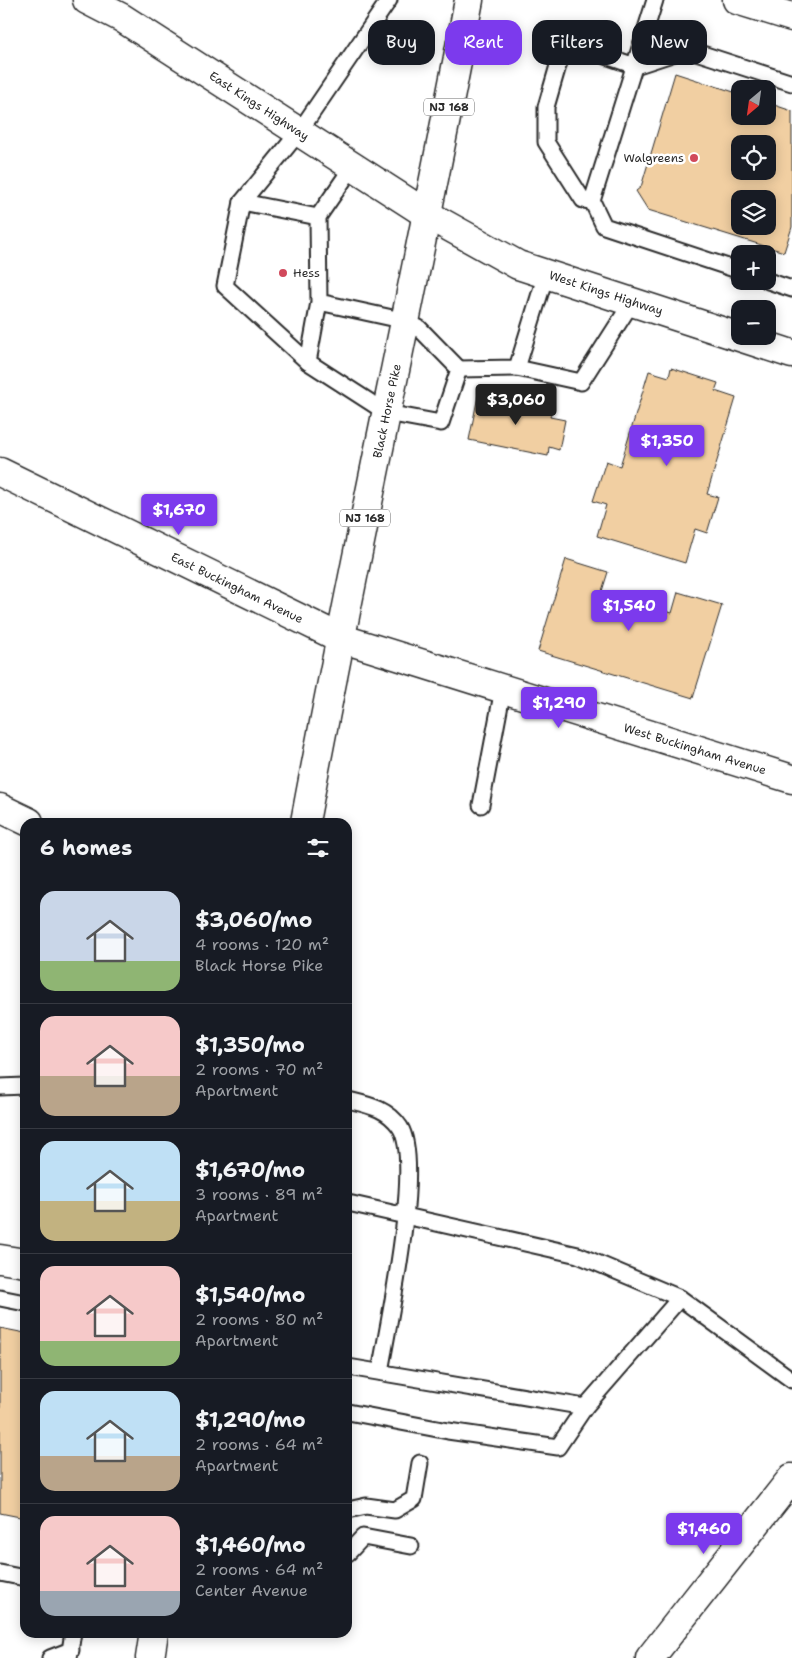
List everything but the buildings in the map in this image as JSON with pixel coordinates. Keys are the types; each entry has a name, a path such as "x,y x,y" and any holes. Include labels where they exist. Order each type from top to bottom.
{"main road":[{"name":"East Kings Highway","path":"87,0 122,18 428,215"},
{"name":"Black Horse Pike","path":"306,818 340,638 428,215 469,0"},
{"path":"737,0 792,17"},
{"name":"West Kings Highway","path":"428,215 518,265 792,354"},
{"name":"East Buckingham Avenue","path":"0,472 340,638"},
{"name":"West Buckingham Avenue","path":"340,638 792,779"},
{"path":"0,808 21,818"},
{"path":"0,1259 20,1262"},
{"path":"650,1658 792,1478"},
{"path":"150,1658 153,1638"}],"lane":[{"path":"389,0 299,132 242,202 225,286 308,362 387,413 441,423 459,369"},
{"path":"655,0 592,201 604,226 731,268"},
{"path":"592,201 583,200 546,142 546,107 564,45 568,43 635,66 687,49 792,83"},
{"path":"308,362 319,302 318,217 353,166"},
{"path":"242,202 318,217"},
{"path":"516,368 546,274"},
{"path":"776,284 792,289"},
{"path":"319,302 406,321 419,328 459,369 516,368 581,382 632,302"},
{"path":"481,805 503,689"},
{"path":"0,1088 20,1086"},
{"path":"352,1101 378,1107 400,1128 409,1162 405,1216 380,1372"},
{"path":"352,1204 578,1255 680,1298 792,1380"},
{"path":"0,1298 20,1302"},
{"path":"352,1413 448,1431 558,1447 585,1408 680,1298"},
{"path":"352,1368 585,1408"},
{"path":"352,1509 366,1506 395,1510 414,1499 420,1463"},
{"path":"352,1549 363,1537 411,1546"},
{"path":"0,1573 20,1577"},
{"path":"50,1658 70,1654 72,1638"}],"place":[{"name":"Walgreens","path":"694,158"},
{"name":"Hess","path":"283,273"}]}
